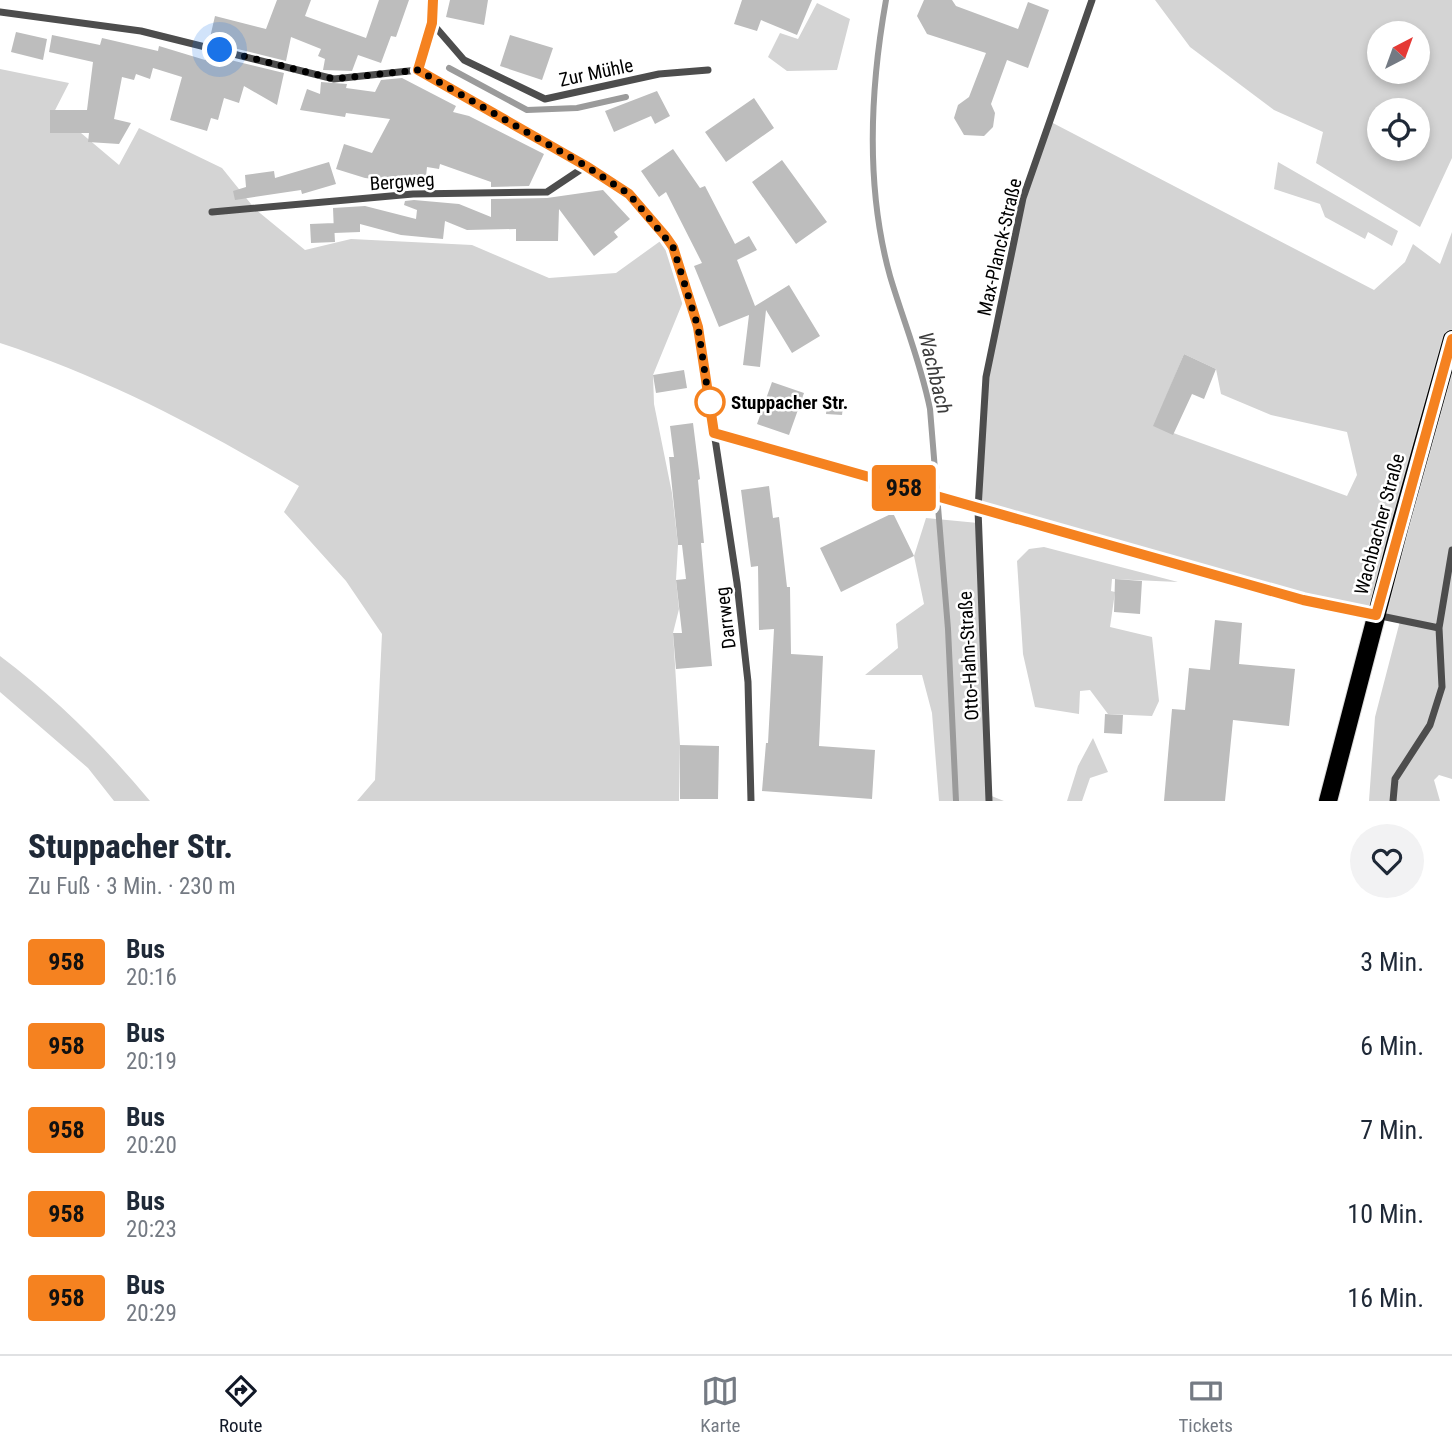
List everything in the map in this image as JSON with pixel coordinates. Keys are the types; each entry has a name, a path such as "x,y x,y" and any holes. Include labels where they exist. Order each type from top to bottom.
{"main road":[{"name":"Wachbacher Straße","path":"1328,801 1452,340"}],"street":[{"path":"0,12 141,31 334,79 418,70 432,23 433,0"},
{"name":"Max-Planck-Straße","path":"978,509 986,377 1023,198 1092,0"},
{"name":"Zur Mühle","path":"432,23 464,61 545,99 659,74 708,69"},
{"name":"Darrweg","path":"418,70 586,166 629,194 673,247 698,327 714,433 748,682 751,801"},
{"name":"Bergweg","path":"212,212 413,194 547,192 586,166"},
{"path":"714,433 1303,600 1439,628"},
{"name":"Otto-Hahn-Straße","path":"978,509 989,801"},
{"path":"1393,801 1395,779 1430,725 1442,687 1439,628 1452,550"}],"shaded area":[{"path":"1155,0 1452,0 1452,158 1420,227 1316,163 1323,132 1274,110 1190,47"},
{"path":"817,3 850,19 837,70 787,71 768,57 780,33 798,39"},
{"path":"0,69 69,83 50,120 50,133 81,133 119,165 139,128 222,168 255,209 305,250 351,239 472,245 549,278 616,273 666,237 687,292 653,375 654,404 672,493 678,545 676,580 679,609 673,633 680,745 679,801 357,801 375,780 382,634 346,581 284,512 299,486 154,406 79,372 0,343"},
{"path":"1049,121 1374,290 1405,262 1413,244 1440,264 1452,232 1452,779 1439,775 1434,780 1440,801 1369,801 1375,717 1400,621 1303,600 978,509 986,377 1023,198","holes":["1184,354 1216,369 1221,394 1271,415 1347,432 1357,475 1347,496 1154,426"]},
{"path":"1278,162 1398,231 1392,246 1368,232 1365,239 1325,217 1320,204 1274,189"},
{"path":"926,518 978,523 989,795 1004,801 939,801 932,713 922,675 865,675 898,648 896,624 924,604 914,556"},
{"path":"1044,547 1178,582 1112,579 1111,591 1115,592 1110,627 1152,637 1159,701 1152,716 1108,714 1090,690 1080,691 1079,714 1035,707 1023,654 1017,561 1029,549"},
{"path":"0,656 79,724 150,801 114,801 88,768 0,692"},
{"path":"1093,738 1108,772 1090,778 1082,801 1067,801 1078,766"}],"building":[{"path":"277,0 311,0 305,16 366,38 379,0 409,0 396,37 391,36 381,63 358,55 352,71 323,70 325,59 318,56 321,49 291,37 286,61 209,42 215,16 266,29"},
{"path":"450,0 488,0 484,25 446,17"},
{"path":"742,0 812,0 797,35 761,20 757,31 734,24"},
{"path":"924,0 952,0 956,6 1018,29 1028,2 1049,10 1028,68 1007,60 991,104 995,113 993,127 984,136 964,135 954,118 958,105 969,97 986,53 927,34 917,16"},
{"path":"16,32 47,39 43,60 11,52"},
{"path":"52,35 100,45 102,38 158,51 159,46 205,60 206,54 284,73 277,105 244,86 239,103 224,98 218,120 211,118 207,131 170,120 182,77 153,68 150,79 136,74 134,80 122,77 114,119 131,123 119,144 88,142 89,133 50,133 50,110 87,110 93,62 49,52"},
{"path":"510,35 553,48 542,80 500,66"},
{"path":"402,78 456,106 453,112 469,116 544,154 529,186 491,187 491,182 440,164 439,169 427,167 425,185 365,178 336,169 344,144 372,153 390,119 346,113 345,117 300,110 307,89 320,94 321,82 347,84 346,88 375,92 381,80"},
{"path":"657,91 670,116 655,124 651,116 614,132 605,111"},
{"path":"754,98 774,128 726,162 705,132"},
{"path":"673,149 700,188 705,186 735,244 749,236 757,250 737,260 755,306 789,285 820,336 792,353 766,310 760,367 743,365 749,315 719,327 694,266 702,263 666,192 659,197 641,171"},
{"path":"782,160 827,222 796,244 752,182"},
{"path":"329,162 336,184 302,194 301,190 235,200 233,191 246,187 245,175 274,171 275,178"},
{"path":"603,190 630,219 614,232 618,237 594,256 559,209 558,241 516,241 516,229 467,230 445,221 443,239 401,235 360,224 360,232 334,233 333,208 365,206 416,219 417,210 404,205 405,201 414,200 459,204 491,217 491,199 547,198"},
{"path":"334,223 335,242 311,243 310,224"},
{"path":"1184,354 1216,369 1204,399 1192,394 1173,435 1153,426"},
{"path":"684,370 687,388 656,393 653,375"},
{"path":"772,382 804,393 789,435 757,424"},
{"path":"828,396 844,398 842,415 826,414"},
{"path":"693,423 700,479 704,543 701,543 712,666 676,669 673,633 682,633 676,580 686,579 682,545 678,545 669,457 674,457 670,426"},
{"path":"769,486 773,518 779,517 787,587 790,587 791,654 823,656 819,746 875,750 872,799 762,791 768,743 774,629 759,630 758,566 751,567 741,490"},
{"path":"893,513 914,556 841,592 820,548"},
{"path":"1115,579 1142,581 1140,614 1114,612"},
{"path":"1215,620 1242,623 1239,664 1295,669 1289,726 1233,720 1225,801 1164,801 1172,709 1185,710 1189,668 1210,670"},
{"path":"1105,714 1123,715 1122,734 1104,733"},
{"path":"680,745 719,746 718,799 680,799"}],"waterway":[{"name":"Wachbach","path":"886,0 874,103 877,208 890,276 917,358 930,409 948,629 956,801"},
{"path":"449,68 527,110 577,108 626,97"}],"bus line":[{"name":"958","path":"433,0 432,23 418,70 586,166 629,194 673,247 698,327 714,433 1303,600 1376,615 1452,339"}],"place":[{"name":"Stuppacher Str.","path":"710,402"}],"route":[{"path":"220,50 334,79 418,70 586,166 629,194 673,247 698,327 710,407 710,402"}]}
